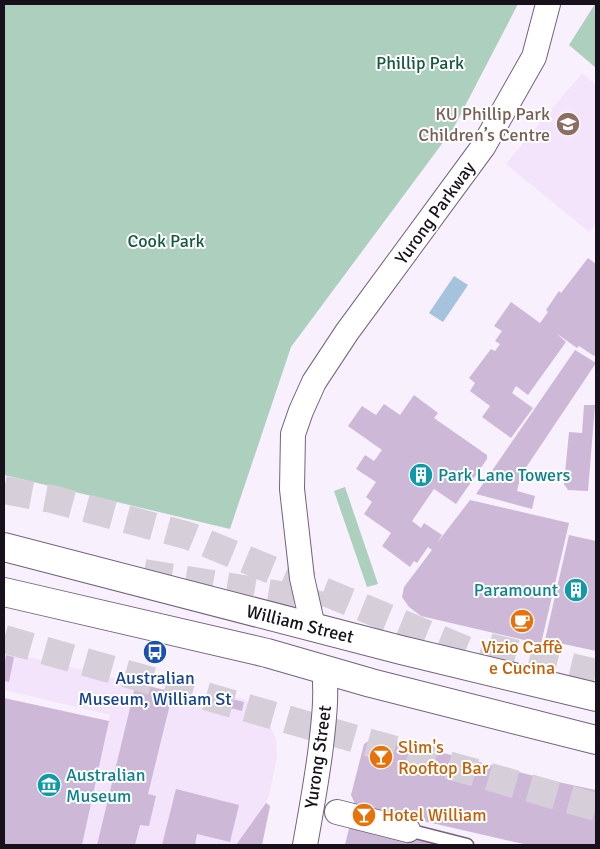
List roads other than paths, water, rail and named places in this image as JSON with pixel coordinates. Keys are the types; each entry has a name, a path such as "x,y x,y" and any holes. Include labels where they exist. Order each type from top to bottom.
{"main road":[{"name":"William Street","path":"4,547 313,627 596,697"},
{"name":"William Street","path":"4,592 199,637 596,740"},
{"path":"313,627 324,669"}],"street":[{"name":"Yurong Parkway","path":"313,627 302,578 292,493 293,434 300,411 314,382 347,332 483,147 534,57 548,4"},
{"name":"Yurong Street","path":"304,845 323,728 326,696 324,669"},
{"path":"337,812 408,830"}],"lane":[{"path":"408,830 467,845"}],"water":[{"path":"454,276 468,285 443,322 429,313"}],"tunnel":[{"path":"4,490 52,499 189,536 478,655 509,665"},
{"path":"144,573 280,595 323,606"},
{"path":"4,639 596,807"},
{"path":"489,647 596,673"}],"place":[{"name":"KU Phillip Park Children’s Centre","path":"568,124"},
{"name":"Park Lane Towers","path":"421,475"},
{"name":"Paramount","path":"576,590"},
{"name":"Vizio Caffè e Cucina","path":"522,621"},
{"name":"Australian Museum, William St","path":"155,652"},
{"name":"Slim's Rooftop Bar","path":"381,757"},
{"name":"Australian Museum","path":"49,785"},
{"name":"Hotel William","path":"364,815"}],"park label":[{"name":"Phillip Park","path":"420,63"},
{"name":"Cook Park","path":"166,241"}]}
